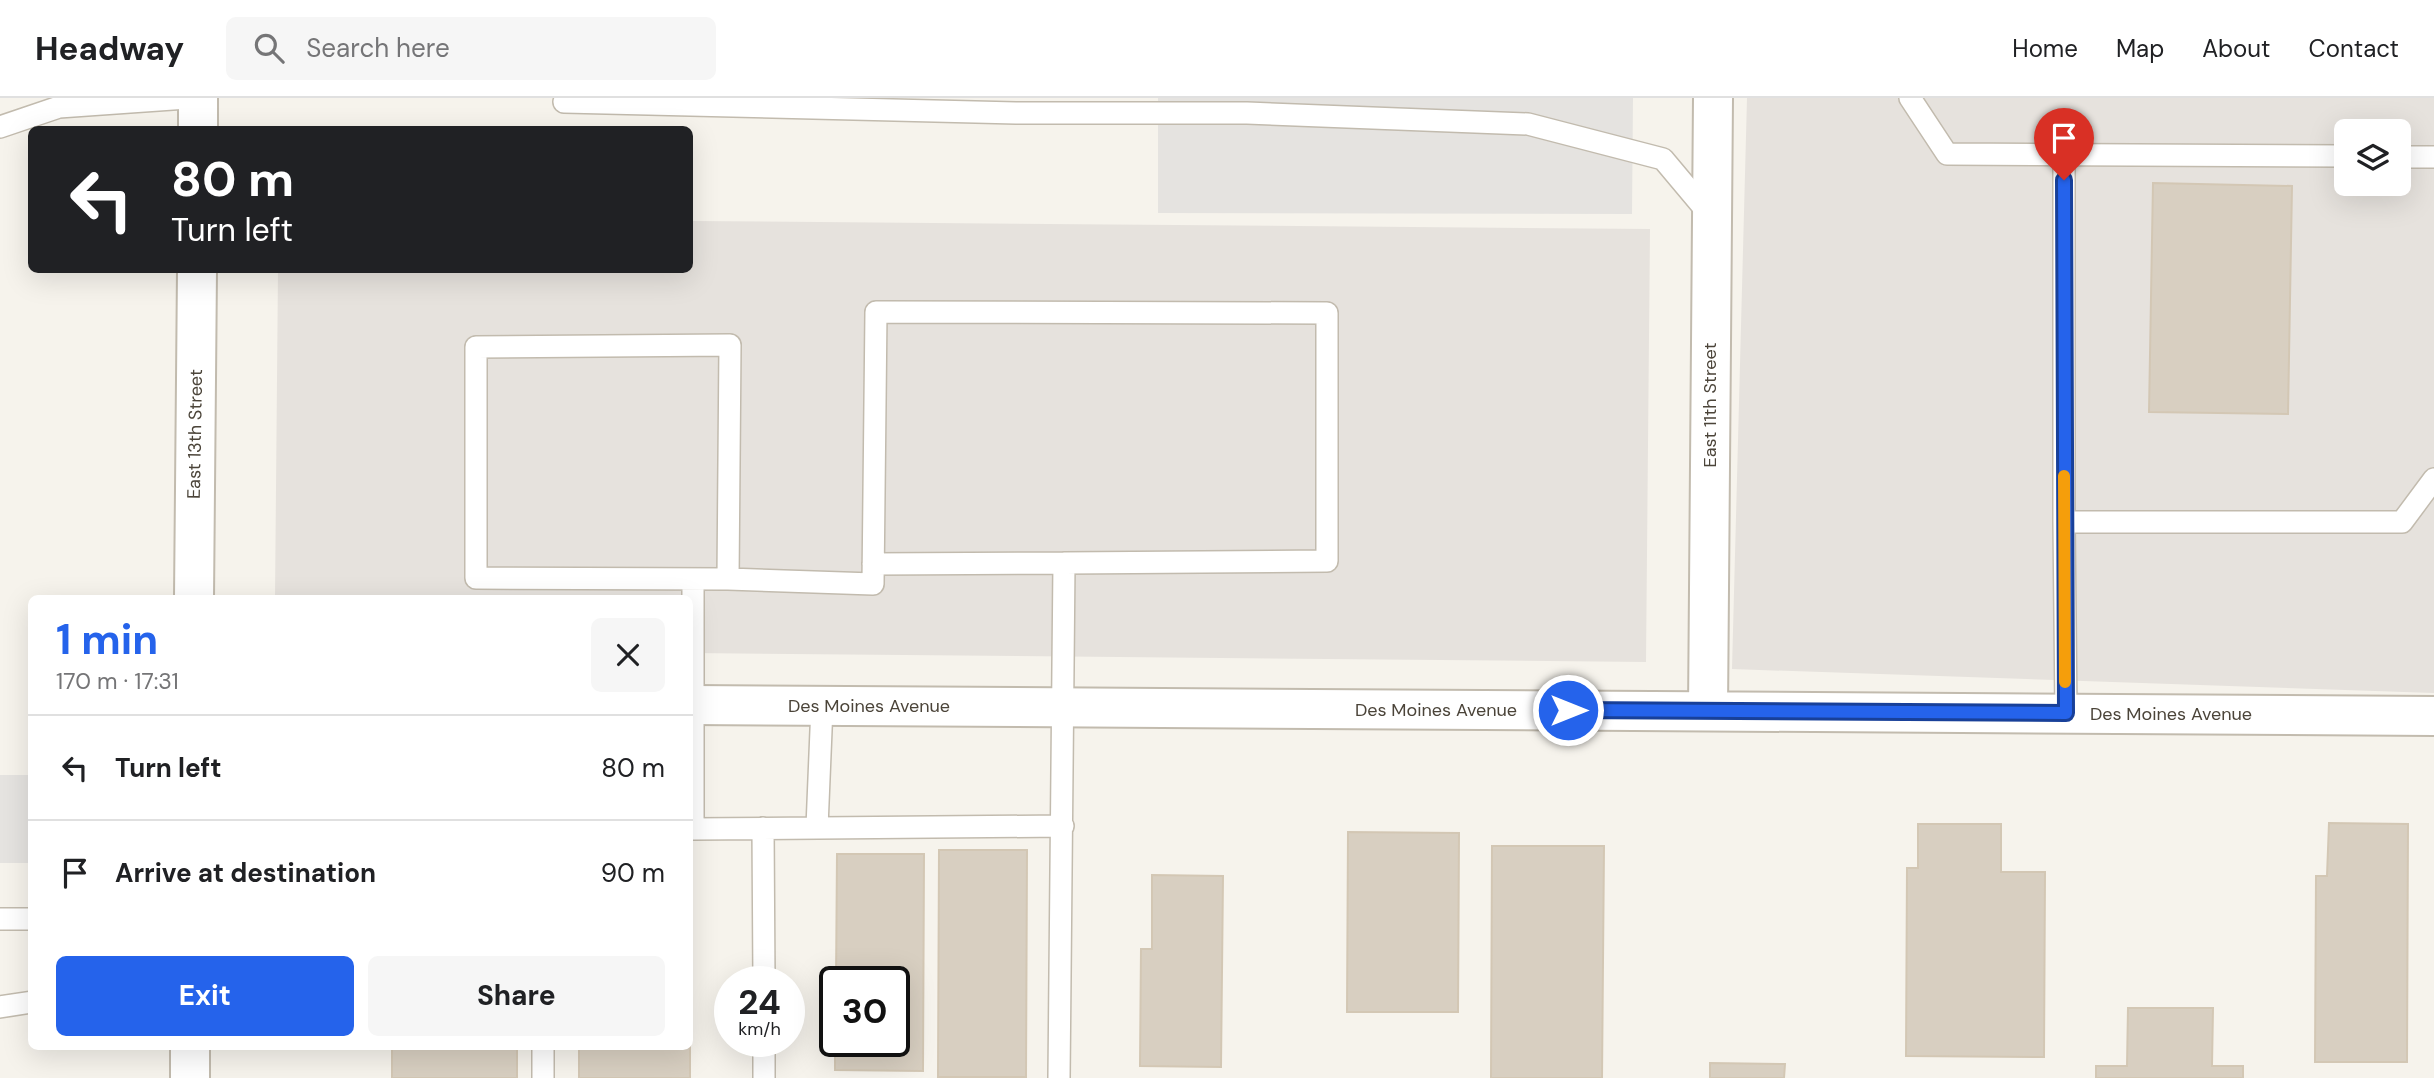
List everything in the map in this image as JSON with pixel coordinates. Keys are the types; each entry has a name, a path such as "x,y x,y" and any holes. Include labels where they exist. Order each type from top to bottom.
{"street":[{"path":"198,98 198,126"},
{"name":"East 11th Street","path":"1709,711 1710,215 1713,98"},
{"name":"East 13th Street","path":"194,595 197,273"},
{"name":"Des Moines Avenue","path":"693,705 2434,716"},
{"path":"190,1050 190,1078"}],"lane":[{"path":"0,127 59,107 187,98"},
{"path":"1910,98 1947,154 2334,156"},
{"path":"564,102 1016,113 1247,113 1528,124 1663,159 1710,215"},
{"path":"2064,154 2066,713"},
{"path":"2411,157 2434,157"},
{"path":"729,579 730,345 476,347 476,578 729,579 873,584 873,564 876,312 1327,313 1327,561 873,564"},
{"path":"2064,522 2402,522 2434,479"},
{"path":"1059,1078 1064,563"},
{"path":"693,580 693,595"},
{"path":"817,827 822,706"},
{"path":"693,829 1063,826"},
{"path":"763,828 764,966"},
{"path":"0,919 28,919"},
{"path":"0,1007 28,1003"},
{"path":"543,1050 543,1078"},
{"path":"764,1057 764,1078"}],"shaded area":[{"path":"1158,98 1633,98 1632,214 1158,213"},
{"path":"1747,98 2434,98 2434,693 1732,669"},
{"path":"693,221 1650,229 1646,662 693,653 693,595 275,595 278,273 693,273"},
{"path":"0,775 28,775 28,863 0,863"}],"building":[{"path":"2153,183 2292,186 2288,414 2149,412"},
{"path":"2329,823 2408,824 2407,1062 2315,1062 2316,876 2327,876"},
{"path":"1918,824 2001,824 2001,872 2045,872 2044,1057 1906,1056 1907,868 1918,868"},
{"path":"1348,832 1459,833 1458,1012 1347,1012"},
{"path":"1492,846 1604,846 1602,1078 1491,1078"},
{"path":"939,850 1027,850 1026,1077 938,1077"},
{"path":"837,854 924,854 923,1071 835,1070 835,1057 910,1057 910,966 836,966"},
{"path":"1152,875 1223,876 1221,1067 1140,1066 1141,949 1152,949"},
{"path":"2128,1008 2213,1008 2212,1066 2243,1066 2243,1078 2096,1078 2096,1066 2127,1066"},
{"path":"392,1050 517,1050 517,1078 392,1078"},
{"path":"579,1050 690,1050 690,1078 579,1078"},
{"path":"1710,1063 1785,1064 1784,1078 1710,1078"}],"slow traffic":[{"path":"2064,476 2065,682"}],"route":[{"path":"1568,710 2066,713 2064,180"}]}
